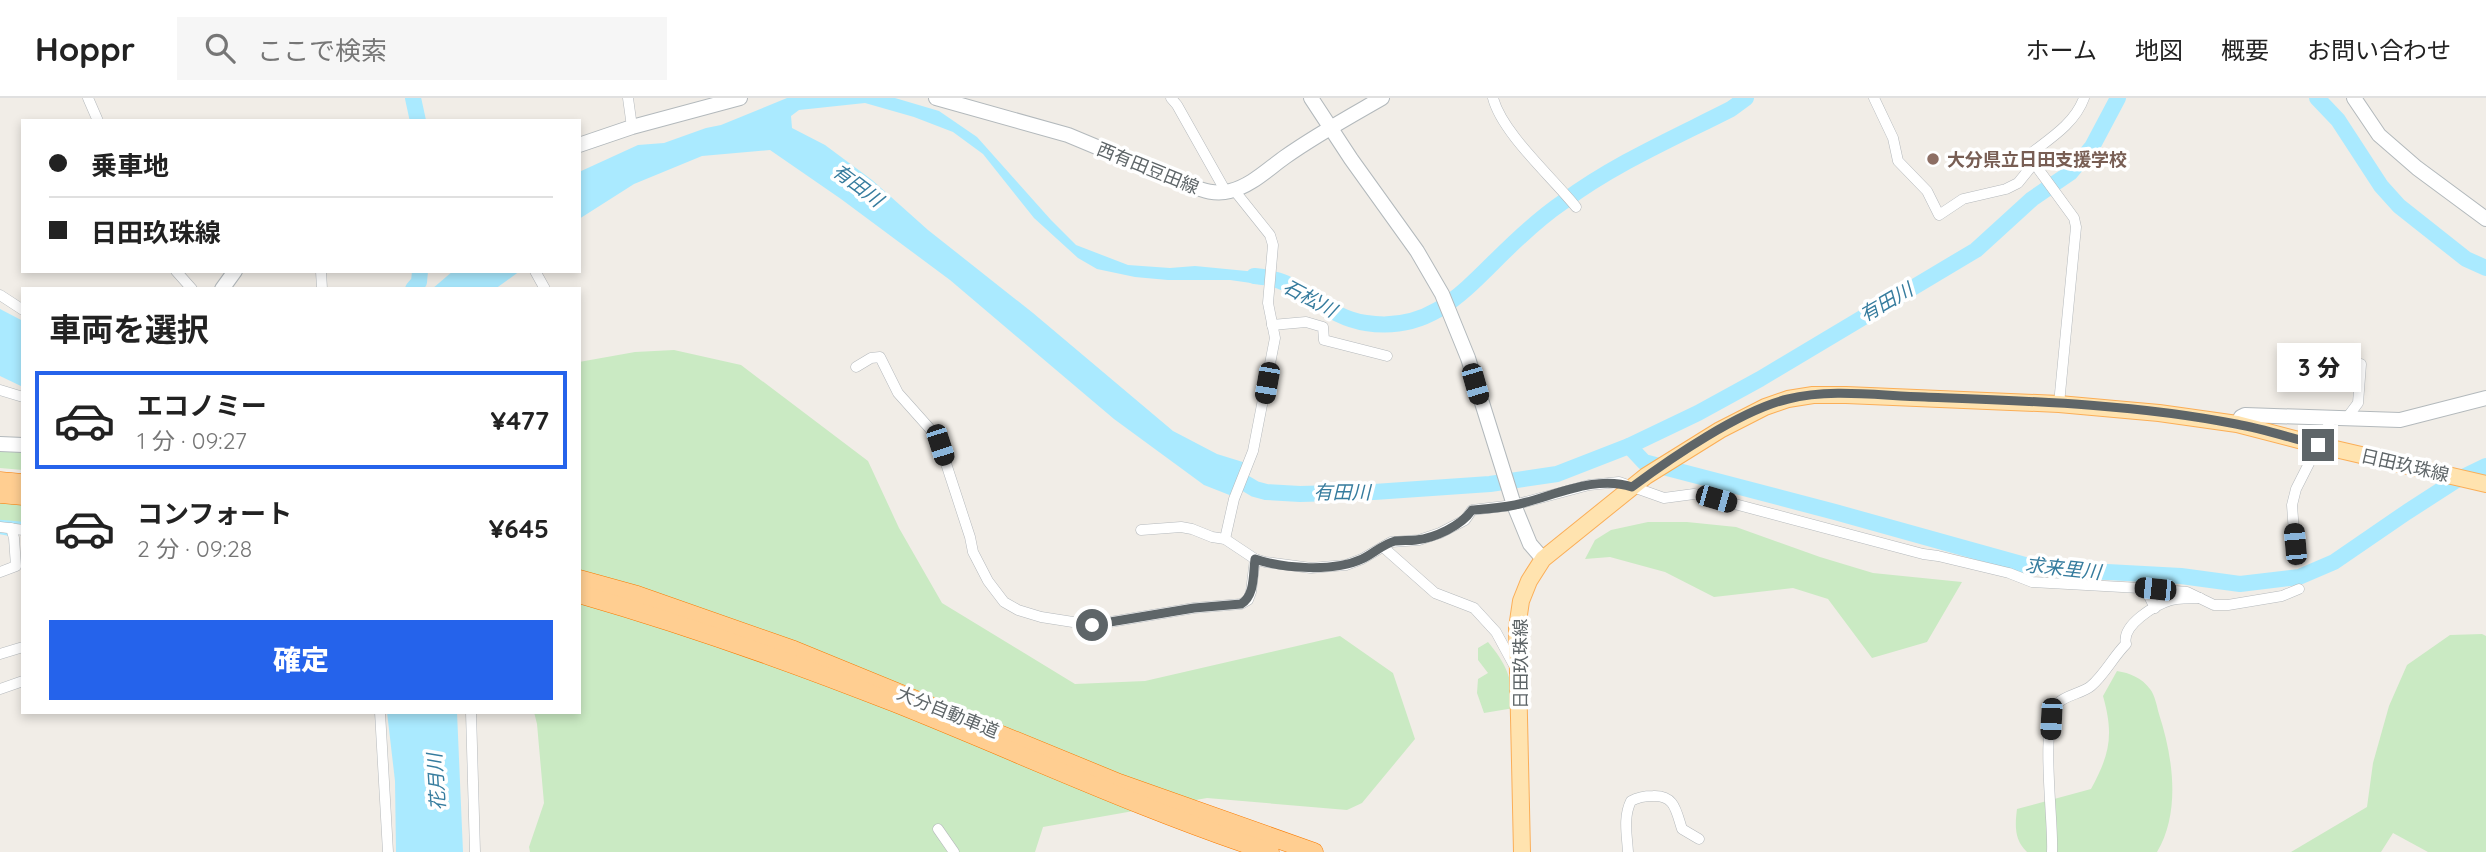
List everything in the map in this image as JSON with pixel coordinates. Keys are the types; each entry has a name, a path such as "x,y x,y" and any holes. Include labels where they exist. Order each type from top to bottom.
{"highway":[{"path":"0,481 21,483"},
{"path":"0,494 21,496"},
{"name":"大分自動車道","path":"581,580 638,595 794,650 1119,783 1314,852"},
{"name":"大分自動車道","path":"581,595 663,618 755,649 897,704 1105,791 1270,852"}],"main road":[{"path":"581,144 632,127 740,98"},
{"name":"西有田豆田線","path":"936,98 1068,135 1205,191 1230,191"},
{"path":"1311,98 1417,251 1442,294 1468,358 1514,505 1530,544 1543,559"},
{"path":"1230,191 1252,181 1330,127 1382,98"},
{"path":"2354,98 2379,135 2417,168 2486,219"},
{"path":"224,287 234,273"},
{"name":"日田玖珠線","path":"1522,852 1517,628 1521,601 1529,581 1543,559 1646,476 1720,430 1765,407 1801,397 1846,395 2059,404 2159,413 2237,424 2483,483"},
{"path":"2237,424 2245,415 2400,420 2486,398"},
{"path":"0,444 21,445"}],"street":[{"path":"88,98 97,119"},
{"path":"628,98 632,127"},
{"path":"1171,98 1230,191 1270,235 1273,244 1268,290 1275,338 1253,450 1234,499 1225,538"},
{"path":"1493,98 1499,116 1576,207"},
{"path":"1874,98 1893,138 1898,161 1927,191 1939,215 1963,199 2006,189 2018,183 2037,166"},
{"path":"2059,404 2076,227 2074,218 2030,153 2063,129 2084,98"},
{"path":"178,273 189,287"},
{"path":"0,295 21,309"},
{"path":"1272,325 1306,322 1323,327 1324,340 1387,356"},
{"path":"856,367 875,357 880,358 898,393 940,445 973,552 1004,602 1018,610 1041,617 1092,625 1194,608 1241,604 1248,600 1251,592 1255,559"},
{"path":"2296,560 2292,505 2296,489 2318,445 2339,419 2358,403 2361,364 2297,362"},
{"path":"0,390 21,396"},
{"path":"1142,530 1181,527 1212,537 1225,538 1255,559 1265,562 1311,568 1346,565 1391,542 1419,540 1440,533 1465,520 1472,510 1514,505 1589,485 1619,482 1664,498 1694,494 1705,496 1923,554 1938,555 2009,573 2032,582 2187,592 2214,605 2282,596 2299,589"},
{"path":"0,572 16,566 12,531"},
{"path":"1383,547 1435,593 1474,608 1496,632 1519,675"},
{"path":"2140,588 2147,592 2155,608"},
{"path":"2052,852 2053,835 2048,793 2051,719 2059,703 2090,687 2112,657 2126,644 2124,638 2128,629 2155,608 2170,600 2200,598"},
{"path":"0,654 21,648"},
{"path":"0,689 21,682"},
{"path":"380,714 388,852"},
{"path":"471,714 475,852"},
{"path":"1628,852 1628,806 1631,801 1646,796 1662,795 1669,799 1676,808 1682,829 1699,839"},
{"path":"939,829 954,852"}],"green space":[{"path":"674,350 741,365 868,461 899,528 942,603 1075,684 1145,681 1340,636 1393,673 1415,739 1362,803 1347,810 1207,798 1043,827 1035,852 530,852 529,847 544,803 534,714 581,714 581,362 635,352"},
{"path":"0,449 21,450 21,470 0,468"},
{"path":"0,496 21,498 21,525 0,521"},
{"path":"1648,522 1687,522 1736,527 1873,573 1962,582 1927,642 1872,658 1828,599 1793,588 1714,597 1665,572 1610,557 1585,559 1595,540 1611,530"},
{"path":"2450,635 2486,636 2486,852 2428,852 2393,833 2381,852 2291,852 2367,807 2373,763 2389,706 2407,665"},
{"path":"1488,642 1507,672 1514,708 1484,713 1477,693 1478,679 1488,673 1478,660 1478,648"},
{"path":"2117,671 2131,675 2147,685 2156,701 2171,766 2172,802 2165,836 2157,852 2027,852 2018,837 2017,809 2091,789 2097,777 2106,754 2109,733 2103,696"}],"water":[{"path":"787,98 895,98 939,111 977,137 1076,245 1128,265 1170,268 1195,266 1267,273 1265,285 1230,280 1135,277 1097,269 1078,258 1034,218 983,154 953,132 865,103 799,110 791,116 792,128 825,145 872,180 928,230 1033,313 1173,431 1217,454 1246,463 1232,496 1204,485 1114,419 950,280 770,150 702,156 634,184 581,218 581,171 638,145 664,143 721,125"},
{"path":"451,273 517,273 498,287 434,287"},
{"path":"0,309 21,320 21,386 0,376"},
{"name":"花月川","path":"387,714 457,714 463,852 396,852 395,781"}],"waterway":[{"path":"413,98 418,119"},
{"name":"石松川","path":"1254,276 1281,281 1355,321 1387,324 1422,317 1453,300 1536,223 1583,188 1645,152 1731,109 1746,98"},
{"name":"有田川","path":"1228,473 1255,489 1266,492 1374,492 1490,484 1557,474 1629,446 1760,379 1976,250 2032,199 2070,173 2092,147 2118,98"},
{"name":"有田川","path":"2317,98 2338,120 2381,186 2399,206 2466,259 2486,268"},
{"path":"415,287 419,282 420,273"},
{"name":"求来里川","path":"1629,446 1644,462 2025,565 2181,576 2240,584 2299,577 2334,562 2455,481 2486,466"},
{"path":"0,521 21,523"},
{"path":"0,533 11,535"}],"place":[{"name":"大分県立日田支援学校","path":"1933,159"}],"route":[{"path":"1092,625 1194,608 1241,604 1248,600 1251,592 1255,559 1311,568 1346,565 1391,542 1419,540 1440,533 1465,520 1472,510 1514,505 1589,485 1619,482 1632,487 1720,430 1765,407 1788,399 1813,395 1961,398 2159,413 2237,424 2318,445"}]}
